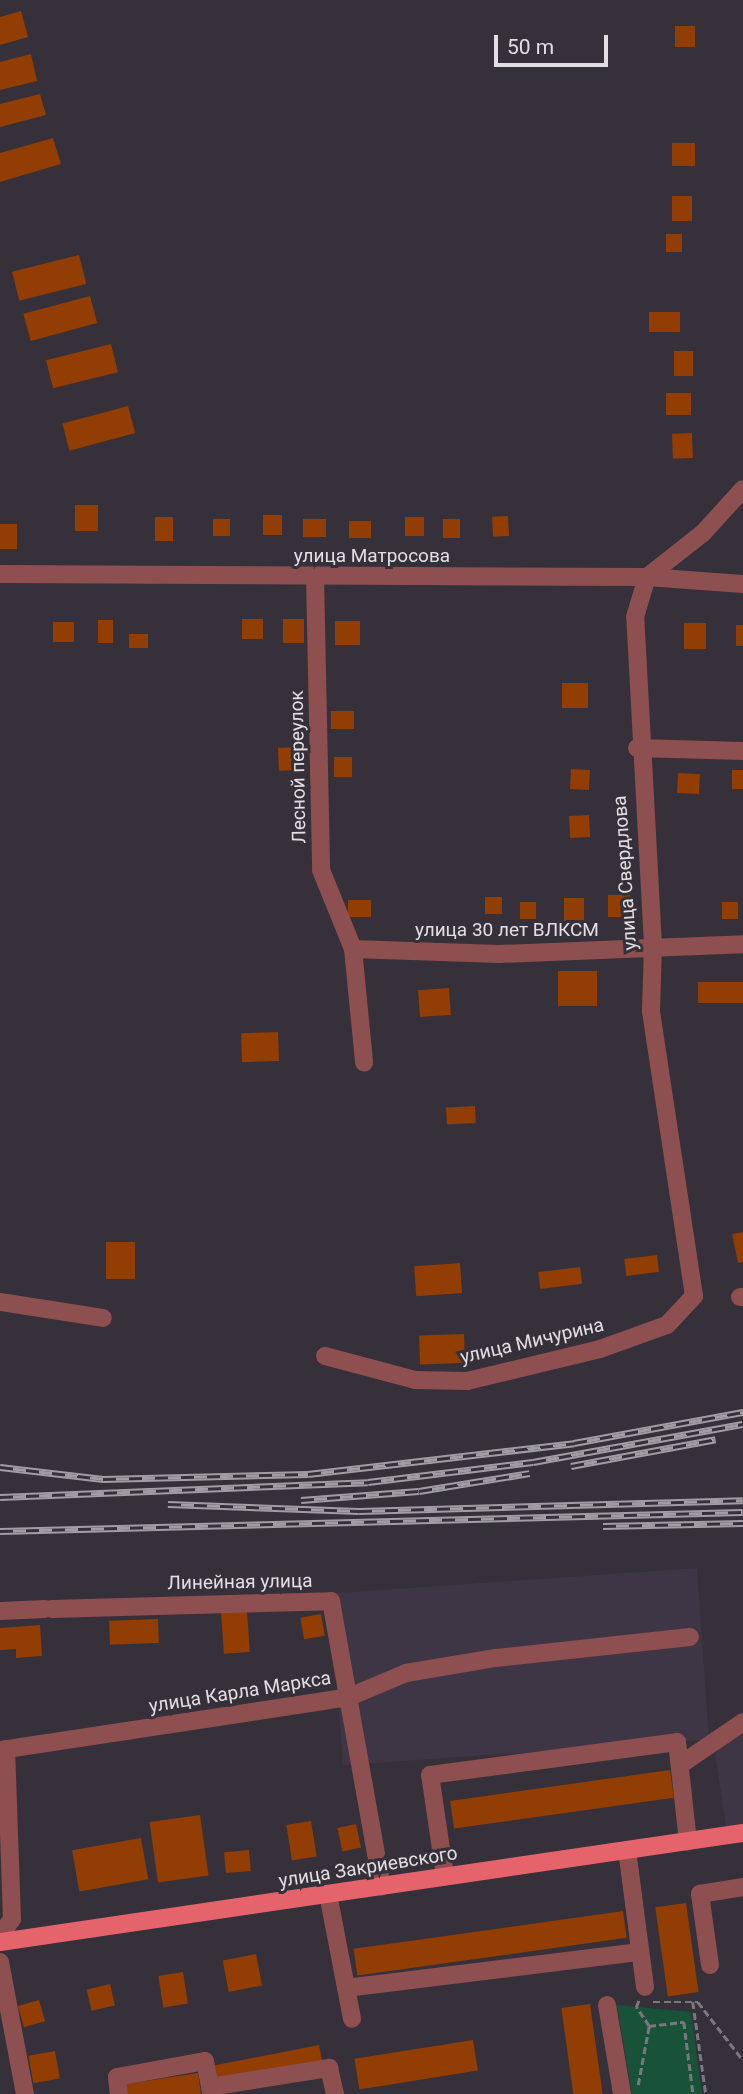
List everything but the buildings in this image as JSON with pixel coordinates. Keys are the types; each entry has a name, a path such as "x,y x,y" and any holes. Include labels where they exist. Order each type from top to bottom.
{"main road":[{"name":"улица Закриевского","path":"0,1942 743,1833"}],"street":[{"path":"647,577 704,533 743,489"},
{"name":"улица Матросова","path":"0,573 647,577 743,584"},
{"name":"Лесной переулок","path":"314,577 321,870 354,949 364,1062"},
{"name":"улица Свердлова","path":"647,577 635,617 637,748 653,945 651,1011 694,1296"},
{"path":"637,748 743,751"},
{"name":"улица 30 лет ВЛКСМ","path":"354,949 565,953 653,945 743,944"},
{"name":"улица Мичурина","path":"325,1356 415,1380 467,1381 600,1349 667,1325 694,1296"},
{"path":"0,1302 103,1318"},
{"name":"Линейная улица","path":"0,1611 331,1601 349,1697"},
{"name":"улица Карла Маркса","path":"3,1749 349,1697 419,1671 690,1637"},
{"path":"349,1697 382,1885"},
{"path":"680,1765 743,1722"},
{"path":"445,1876 430,1775 677,1742 688,1841"},
{"path":"0,1936 12,1919 3,1749"},
{"path":"628,1850 645,1987"},
{"path":"710,1965 700,1894 743,1887"},
{"path":"328,1894 352,2020"},
{"path":"346,1988 640,1952"},
{"path":"0,1962 25,2094"},
{"path":"607,2005 622,2094"},
{"path":"119,2094 117,2077 205,2061 210,2091 329,2068 335,2094"}],"path":[{"path":"645,1987 653,2003 693,2002"},
{"path":"693,2002 743,2060"},
{"path":"693,2002 706,2094"},
{"path":"636,2007 649,2026 639,2094"},
{"path":"649,2026 684,2022 693,2092"}],"shaded area":[{"path":"697,1568 709,1740 343,1765 331,1594"},
{"path":"743,1724 743,1824 726,1827 715,1753"}],"green space":[{"path":"617,2005 691,2012 702,2094 632,2094"}],"railway":[{"path":"0,1467 103,1479 308,1474 574,1443 743,1412"},
{"path":"0,1497 368,1482 533,1462 743,1424"},
{"path":"571,1466 716,1439"},
{"path":"301,1500 419,1491 530,1473"},
{"path":"168,1504 359,1511 743,1500"},
{"path":"0,1531 743,1512"},
{"path":"603,1526 743,1523"}]}
